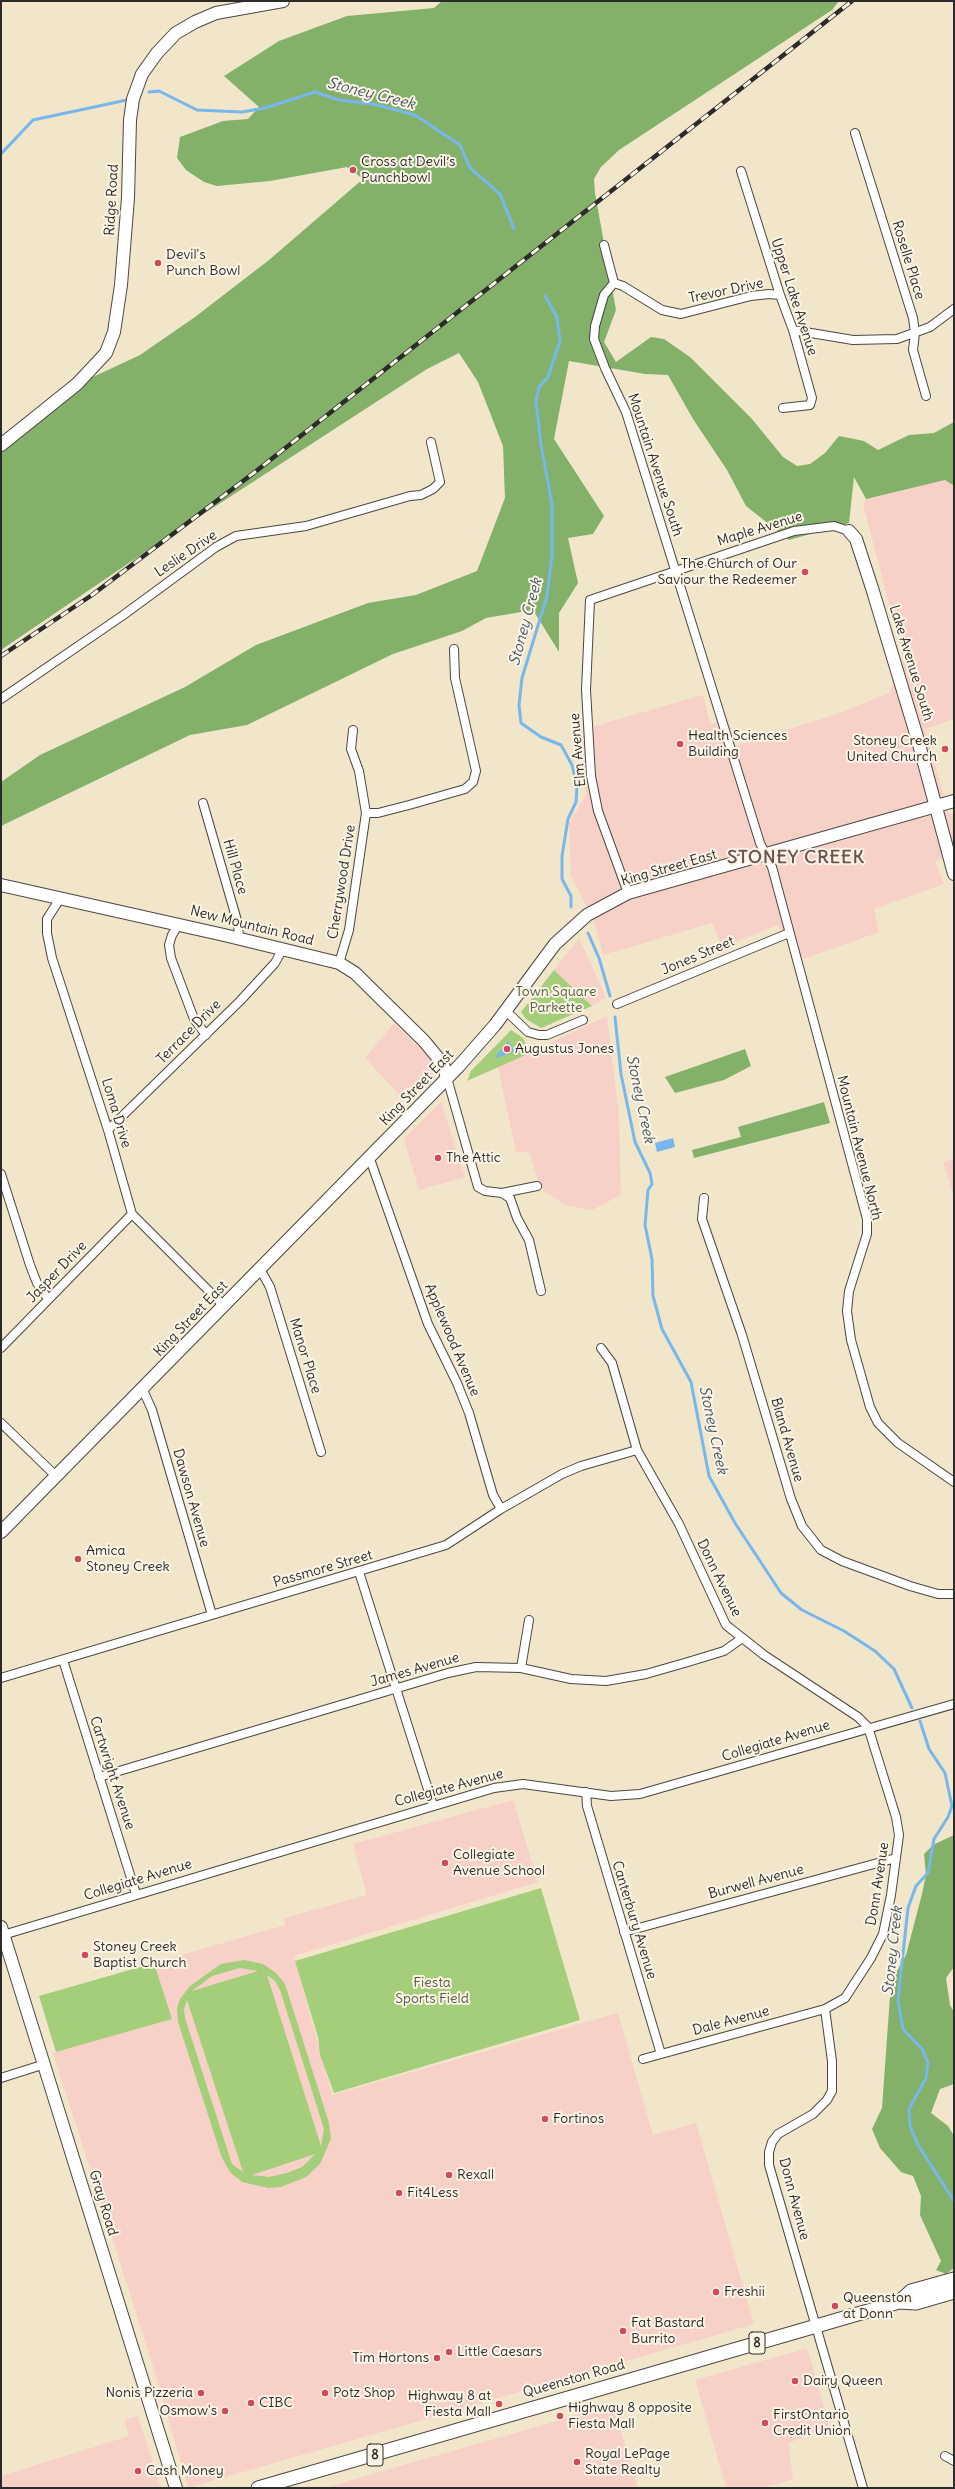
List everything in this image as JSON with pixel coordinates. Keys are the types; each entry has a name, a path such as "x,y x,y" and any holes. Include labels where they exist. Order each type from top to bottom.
{"main road":[{"name":"Ridge Road","path":"1,445 77,384 106,354 114,332 121,285 128,198 130,120 133,99 142,74 157,53 176,33 195,22 223,12 282,1"},
{"name":"Lake Avenue South","path":"849,531 856,539 872,588 917,737 954,874"},
{"name":"King Street East","path":"1,1532 370,1159 447,1078 496,1025 555,944 587,915 628,894 954,801"},
{"name":"New Mountain Road","path":"1,885 61,897 283,948 339,963 364,982 424,1040 443,1064 447,1078"},
{"name":"Gray Road","path":"2,1931 45,2064 176,2488"},
{"name":"Queenston Road","path":"899,2302 911,2291 954,2279"},
{"name":"Queenston Road","path":"258,2488 899,2302 916,2304 954,2292"}],"street":[{"name":"Roselle Place","path":"855,133 913,318 915,333 913,350 926,396"},
{"name":"Upper Lake Avenue","path":"741,171 780,295 793,330 812,403 783,408"},
{"path":"604,245 614,283"},
{"name":"Trevor Drive","path":"614,283 623,286 662,310 681,314 751,296 769,294 780,295"},
{"name":"Mountain Avenue South","path":"614,283 604,294 595,326 594,339 604,368 626,412 760,843 768,855"},
{"path":"793,330 853,340 897,339 915,333 945,318 954,309"},
{"name":"Leslie Drive","path":"1,699 122,616 216,547 236,536 286,531 319,523 410,496 421,495 433,489 440,482 431,442"},
{"name":"Maple Avenue","path":"590,600 794,530 834,526 849,531"},
{"name":"Elm Avenue","path":"590,600 586,690 591,776 598,811 628,894"},
{"name":"Cherrywood Drive","path":"339,963 349,930 366,813 401,807 464,789 473,782 476,771 455,678 454,649"},
{"path":"353,730 351,750 359,771 366,813"},
{"name":"Hill Place","path":"203,803 238,924 239,938"},
{"name":"Mountain Avenue North","path":"768,855 867,1219 867,1234 848,1291 847,1311 851,1340 870,1407 878,1423 898,1443 954,1482"},
{"name":"Loma Drive","path":"61,897 47,919 51,952 108,1130 132,1214 224,1306"},
{"path":"179,924 172,935 169,945 171,958 194,1018 206,1035"},
{"name":"Jones Street","path":"618,1004 789,933"},
{"name":"Terrace Drive","path":"108,1130 206,1035 275,963 283,948"},
{"path":"506,1011 528,1032 538,1035 547,1036 583,1020"},
{"path":"447,1078 478,1187 484,1191 502,1193 537,1186"},
{"name":"Applewood Avenue","path":"370,1159 428,1324 457,1383 469,1413 493,1495 501,1509"},
{"path":"1,1174 32,1271 37,1283 48,1300"},
{"path":"502,1193 510,1198 517,1218 530,1240 541,1291"},
{"name":"Bland Avenue","path":"704,1198 702,1219 742,1335 791,1499 802,1526 821,1550 842,1561 910,1586 938,1594 954,1594"},
{"name":"Jasper Drive","path":"1,1348 132,1214"},
{"name":"Manor Place","path":"260,1269 270,1287 321,1452"},
{"name":"Donn Avenue","path":"601,1348 612,1363 637,1450 679,1524 726,1625 741,1639 858,1717 868,1727 896,1817 899,1835 883,1934 871,1958 845,1998 825,2009 832,2061 832,2090 827,2100 813,2114 778,2134 772,2142 769,2152 769,2165 863,2488"},
{"name":"Dawson Avenue","path":"143,1390 152,1410 212,1615"},
{"path":"1,1423 56,1476"},
{"name":"Passmore Street","path":"1,1678 446,1545 501,1509 545,1483 581,1466 637,1450"},
{"path":"359,1572 433,1805"},
{"path":"521,1668 529,1620"},
{"name":"James Avenue","path":"99,1777 448,1672 476,1667 521,1668 571,1679 606,1680 646,1674 688,1662 724,1651 741,1639"},
{"name":"Cartwright Avenue","path":"63,1660 136,1894"},
{"name":"Collegiate Avenue","path":"2,1931 136,1894 433,1805 509,1785 523,1784 611,1796 640,1794 868,1727 954,1704"},
{"name":"Canterbury Avenue","path":"586,1792 587,1806 661,2054"},
{"name":"Burwell Avenue","path":"624,1932 896,1858"},
{"name":"Dale Avenue","path":"643,2060 825,2009"},
{"path":"1,2078 45,2064"},
{"path":"945,2456 954,2461"}],"shaded area":[{"path":"945,480 954,487 954,719 925,729 949,814 954,813 954,855 935,861 944,884 874,909 879,932 804,959 777,925 722,948 712,923 603,955 594,921 571,876 569,823 586,795 581,730 703,695 710,724 728,719 735,746 840,713 889,693 904,660 863,505 866,499"},
{"path":"579,938 606,997 592,1006 554,970"},
{"path":"607,1016 619,1115 621,1195 592,1210 565,1205 540,1188 529,1152 516,1152 498,1067"},
{"path":"394,1023 434,1061 434,1073 406,1102 365,1058"},
{"path":"441,1102 465,1177 419,1190 404,1139"},
{"path":"954,1159 954,1197 943,1162"},
{"path":"513,1800 538,1882 294,1956 332,2095 618,2013 653,2135 696,2123 754,2324 188,2488 152,2363 53,2053 171,2019 154,1963 285,1925 284,1918 367,1895 353,1844"},
{"path":"804,2349 808,2351 830,2428 788,2443 793,2479 764,2488 726,2488 695,2380"},
{"path":"613,2404 638,2488 324,2488 536,2427"},
{"path":"138,2416 161,2488 1,2488 1,2476 129,2436 124,2420"}],"green space":[{"path":"442,1 839,1 832,10 619,150 601,167 594,179 595,193 616,310 604,342 616,362 651,337 664,339 690,357 752,419 783,457 797,466 810,464 825,453 839,436 864,441 878,450 909,435 934,433 954,422 954,486 945,480 866,499 854,477 849,523 789,540 746,506 727,470 693,419 668,375 645,374 569,361 554,439 604,516 593,534 568,538 578,583 559,613 559,652 533,610 486,618 462,631 393,654 247,725 190,735 1,826 1,782 40,755 185,687 256,645 368,603 416,595 477,571 505,498 503,446 478,382 459,353 427,369 148,550 1,650 1,441 78,384 140,355 195,317 269,260 363,179 347,167 270,181 217,186 204,182 186,170 177,158 180,137 223,121 248,119 259,107 224,76 279,41 347,16 434,8"},
{"name":"Town Square Parkette","path":"554,970 592,1006 541,1028 526,1019 521,1012"},
{"path":"511,1030 523,1038 530,1053 467,1081 471,1071"},
{"path":"745,1049 751,1066 724,1080 675,1093 665,1077"},
{"path":"824,1102 830,1123 694,1158 692,1150 741,1137 738,1127"},
{"path":"954,1835 954,1967 946,1978 950,2005 954,2012 954,2084 940,2089 931,2113 948,2126 954,2136 954,2268 946,2274 936,2270 941,2261 920,2215 921,2196 913,2176 901,2172 880,2148 872,2129 882,2108 891,1982 906,1955 922,1894 926,1875 924,1854 933,1845"},
{"name":"Fiesta Sports Field","path":"541,1888 580,2020 334,2093 320,2055 318,2037 295,1961"},
{"path":"244,1960 263,1964 276,1973 285,1984 329,2123 331,2139 320,2164 306,2177 281,2187 268,2188 242,2182 230,2172 222,2158 178,2022 177,2008 180,1999 190,1986 221,1964","holes":["240,1968 258,1971 192,1991 212,1976","267,1975 275,1981 280,1990 324,2129 321,2146","187,2000 243,2172 232,2164 185,2018 184,2009","315,2154 302,2167 287,2173 269,2177 252,2175"]},
{"path":"154,1963 172,2019 56,2052 39,1996"}],"water":[{"path":"508,1041 515,1051 497,1058 495,1057"},
{"path":"673,1138 675,1147 657,1152 655,1143"}],"waterway":[{"name":"Stoney Creek","path":"149,92 159,91 197,110 242,112 265,108 315,92 339,100 373,104 415,115 460,145 470,168 500,194 514,229"},
{"name":"Stoney Creek","path":"1,154 33,120 127,100"},
{"name":"Stoney Creek","path":"545,296 557,317 560,341 548,377 539,387 536,401 541,445 552,504 552,555 547,596 522,678 519,705 521,723 541,737 561,745 572,765 577,786 576,802 568,819 562,856 562,879 571,896 571,907"},
{"name":"Stoney Creek","path":"588,933 599,958 610,996"},
{"name":"Stoney Creek","path":"615,1017 621,1074 635,1142 650,1173 652,1184 648,1190 645,1225 652,1259 653,1296 662,1329 691,1382 709,1476 735,1523 781,1593 802,1610 844,1631 875,1651 894,1669 912,1708"},
{"name":"Stoney Creek","path":"920,1721 929,1749 945,1773 952,1806 948,1817 934,1839 928,1873 916,1886 908,1908 898,2000 903,2029 922,2049 928,2063 926,2078 909,2109 910,2126 918,2145 954,2201"}],"railway":[{"path":"1,656 92,595 255,472 852,1"}],"place":[{"name":"Cross at Devil’s Punchbowl","path":"353,170"},
{"name":"Devil's Punch Bowl","path":"158,263"},
{"name":"The Church of Our Saviour the Redeemer","path":"805,572"},
{"name":"Health Sciences Building","path":"680,744"},
{"name":"Stoney Creek United Church","path":"945,749"},
{"name":"Augustus Jones","path":"507,1049"},
{"name":"The Attic","path":"438,1158"},
{"name":"Amica Stoney Creek","path":"78,1559"},
{"name":"Collegiate Avenue School","path":"445,1863"},
{"name":"Stoney Creek Baptist Church","path":"85,1955"},
{"name":"Fortinos","path":"545,2119"},
{"name":"Rexall","path":"449,2175"},
{"name":"Fit4Less","path":"399,2193"},
{"name":"Freshii","path":"716,2292"},
{"name":"Queenston at Donn","path":"835,2306"},
{"name":"Fat Bastard Burrito","path":"623,2331"},
{"name":"Little Caesars","path":"449,2352"},
{"name":"Tim Hortons","path":"437,2358"},
{"name":"Dairy Queen","path":"795,2381"},
{"name":"Nonis Pizzeria","path":"201,2393"},
{"name":"Potz Shop","path":"325,2393"},
{"name":"CIBC","path":"251,2403"},
{"name":"Highway 8 at Fiesta Mall","path":"499,2404"},
{"name":"Osmow's","path":"225,2411"},
{"name":"Highway 8 opposite Fiesta Mall","path":"560,2416"},
{"name":"FirstOntario Credit Union","path":"765,2423"},
{"name":"Royal LePage State Realty","path":"577,2462"},
{"name":"Cash Money","path":"138,2471"}],"district":[{"name":"STONEY CREEK","path":"796,858"}]}
